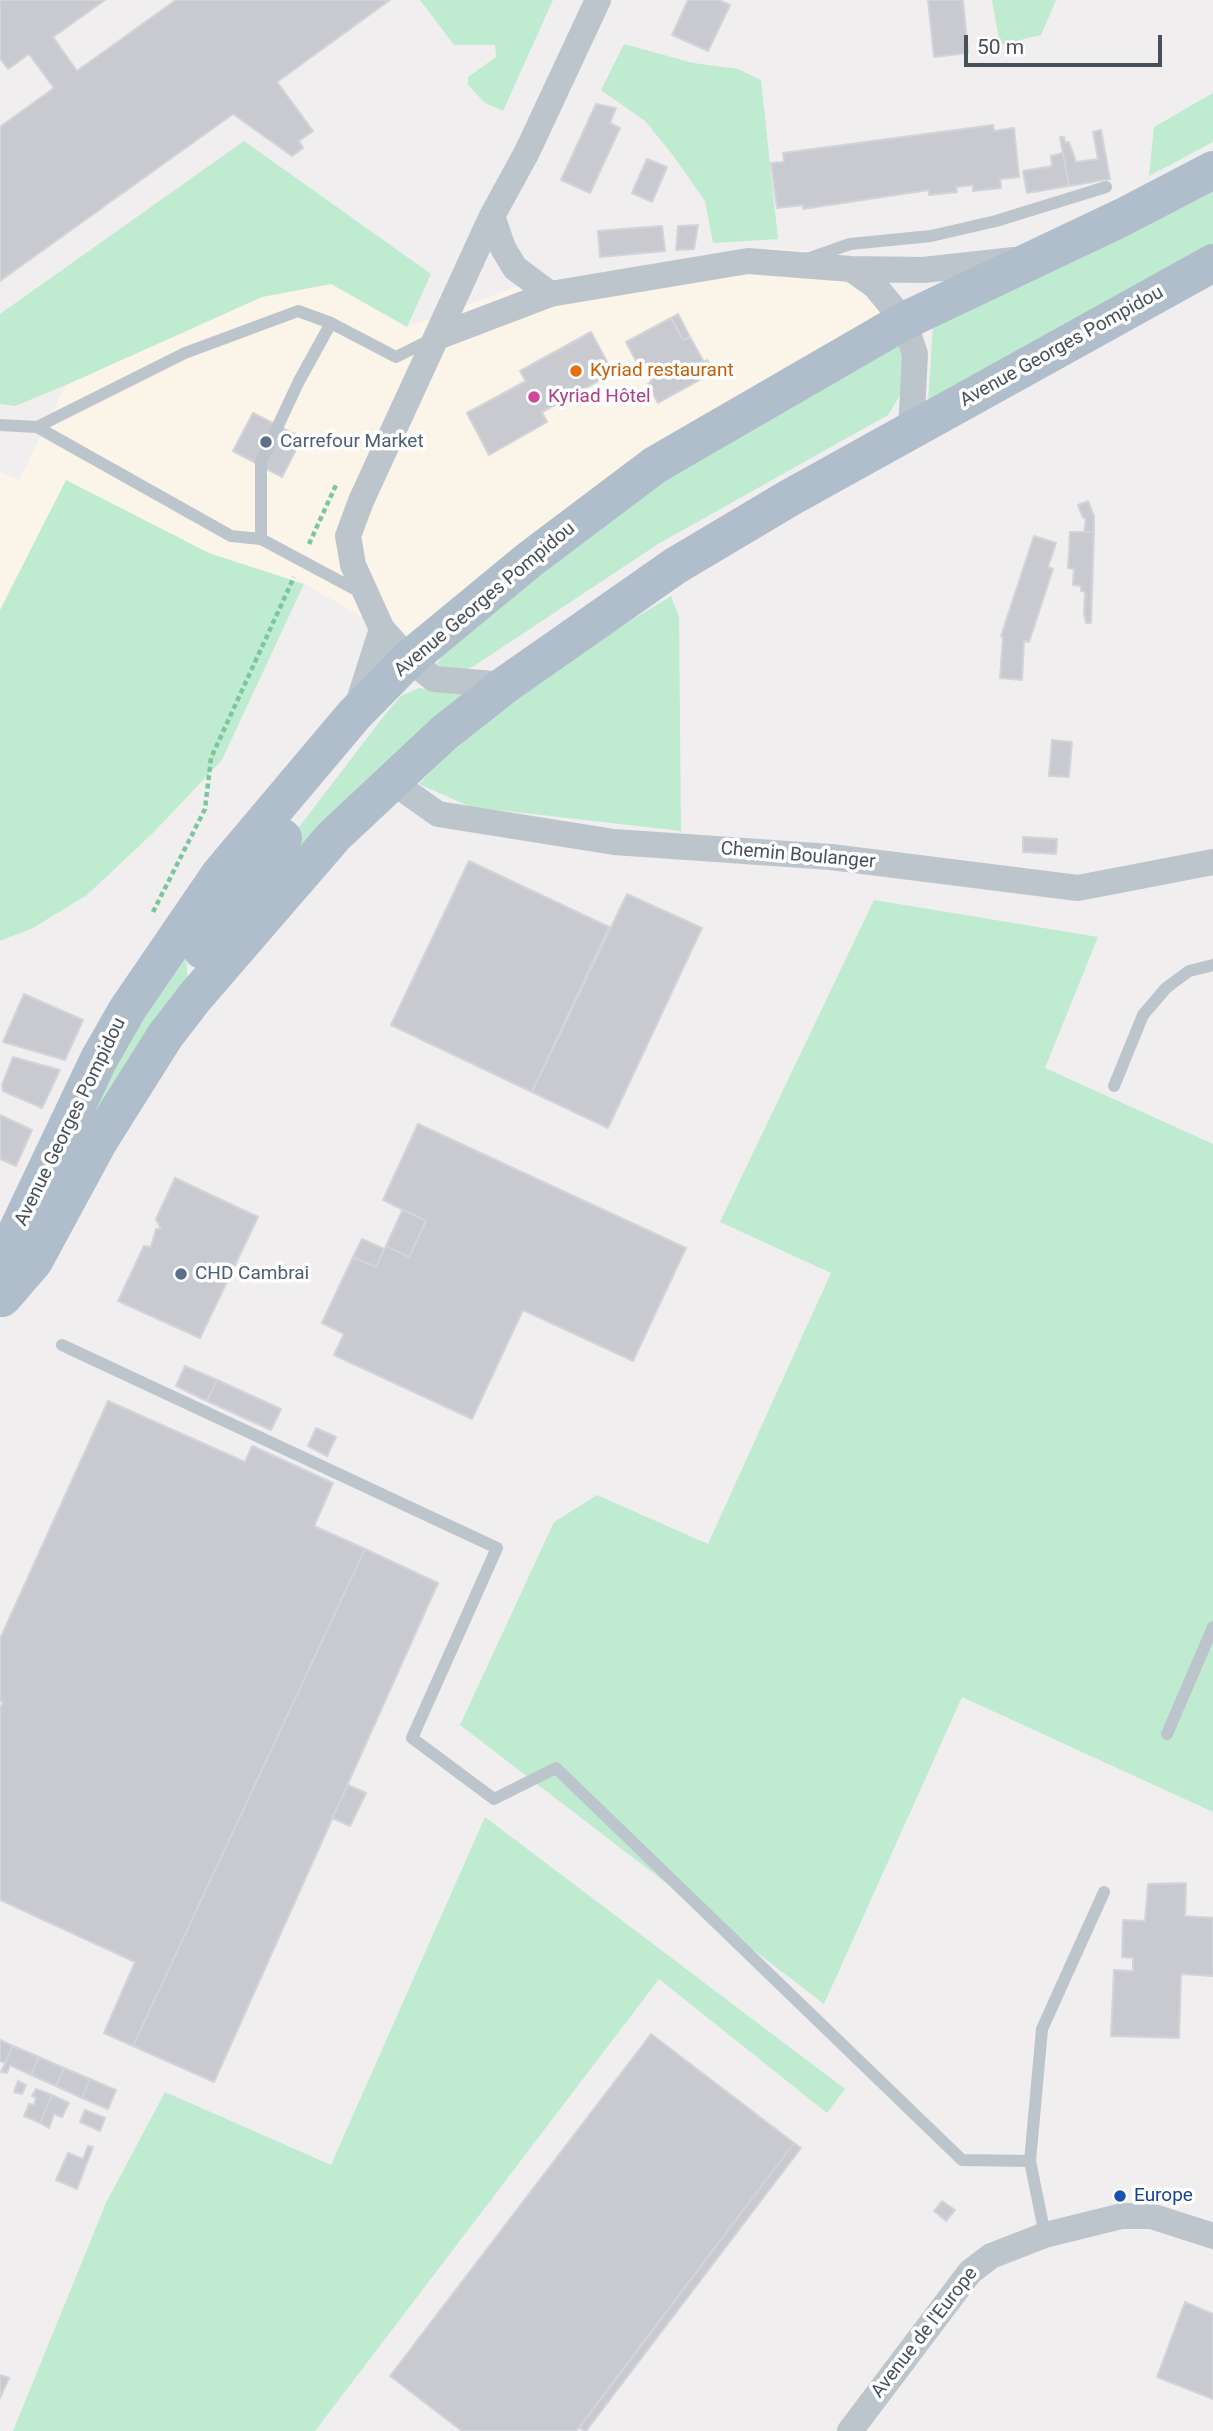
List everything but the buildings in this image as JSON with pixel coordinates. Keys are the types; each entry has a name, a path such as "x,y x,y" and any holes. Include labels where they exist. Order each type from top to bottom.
{"main road":[{"name":"Avenue Georges Pompidou","path":"1,1300 10,1246 99,1059 127,1010 220,874 354,715 410,659 529,560 655,465 904,321 1123,217 1213,170"},
{"name":"Avenue Georges Pompidou","path":"1,1300 34,1261 99,1141 165,1036 195,997 334,836 393,778 505,685 675,566 791,496 1213,263"},
{"path":"195,997 202,944 307,806 354,715"}],"street":[{"path":"505,685 434,679 410,659 382,629 349,549 348,536 356,513 492,216 527,152 598,0"},
{"path":"492,216 503,248 515,268 550,294"},
{"path":"437,337 550,294 748,261 796,262 851,269 923,270 1033,258"},
{"path":"851,269 875,286 904,321 915,354 911,431"},
{"path":"354,715 382,629"},
{"name":"Chemin Boulanger","path":"393,778 404,790 438,814 614,842 831,858 1078,888 1213,862"},
{"name":"Avenue de l'Europe","path":"849,2431 970,2272 991,2256 1078,2225 1137,2216 1168,2220 1213,2236"}],"lane":[{"path":"796,262 850,244 931,236 996,221 1106,187"},
{"path":"37,427 186,354 298,311 331,323 396,357 437,337"},
{"path":"261,539 261,462 299,381 331,323"},
{"path":"0,425 37,427 230,536 261,539 366,595"},
{"path":"1114,1086 1143,1015 1166,988 1189,971 1213,965"},
{"path":"62,1345 497,1548 412,1738 494,1799 556,1768 962,2160 1030,2161"},
{"path":"1167,1734 1213,1627"},
{"path":"1045,2235 1030,2161 1042,2029 1104,1892"}],"path":[{"path":"151,915 205,808 211,758 337,484"}],"shaded area":[{"path":"771,248 859,257 906,304 410,643 304,584 222,760 153,833 87,895 33,928 0,941 0,472 19,480 66,385 262,297 332,283 407,327 524,284"}],"green space":[{"path":"420,0 553,0 503,111 485,103 468,85 468,77 496,57 495,45 454,45"},
{"path":"992,0 1056,0 1041,35 1000,45"},
{"path":"624,44 693,63 738,69 761,80 778,239 713,243 705,201 672,154 645,121 601,90"},
{"path":"1213,93 1213,142 1149,176 1154,127"},
{"path":"244,141 431,274 407,327 331,284 262,297 15,406 0,404 0,314"},
{"path":"1213,184 1213,247 928,402 933,326"},
{"path":"885,345 904,346 906,385 888,415 658,544 474,666 465,670 442,669 437,664 445,651 635,499"},
{"path":"66,480 209,553 304,584 222,760 153,833 87,895 33,928 0,941 0,610"},
{"path":"671,596 679,617 681,831 471,807 419,784 472,730 536,678"},
{"path":"419,688 467,694 215,937 387,712 401,696"},
{"path":"874,900 1098,937 1045,1068 1213,1144 1213,1812 962,1697 824,2004 460,1725 554,1522 597,1495 708,1544 831,1273 720,1222"},
{"path":"186,958 188,981 97,1119 83,1119 107,1072"},
{"path":"485,1817 845,2089 827,2113 659,1979 315,2431 13,2431 106,2203 165,2092 331,2165"}],"place":[{"name":"Kyriad restaurant","path":"576,371"},
{"name":"Kyriad Hôtel","path":"534,397"},
{"name":"Carrefour Market","path":"266,442"},
{"name":"CHD Cambrai","path":"181,1274"},
{"name":"Europe","path":"1120,2196"}]}
